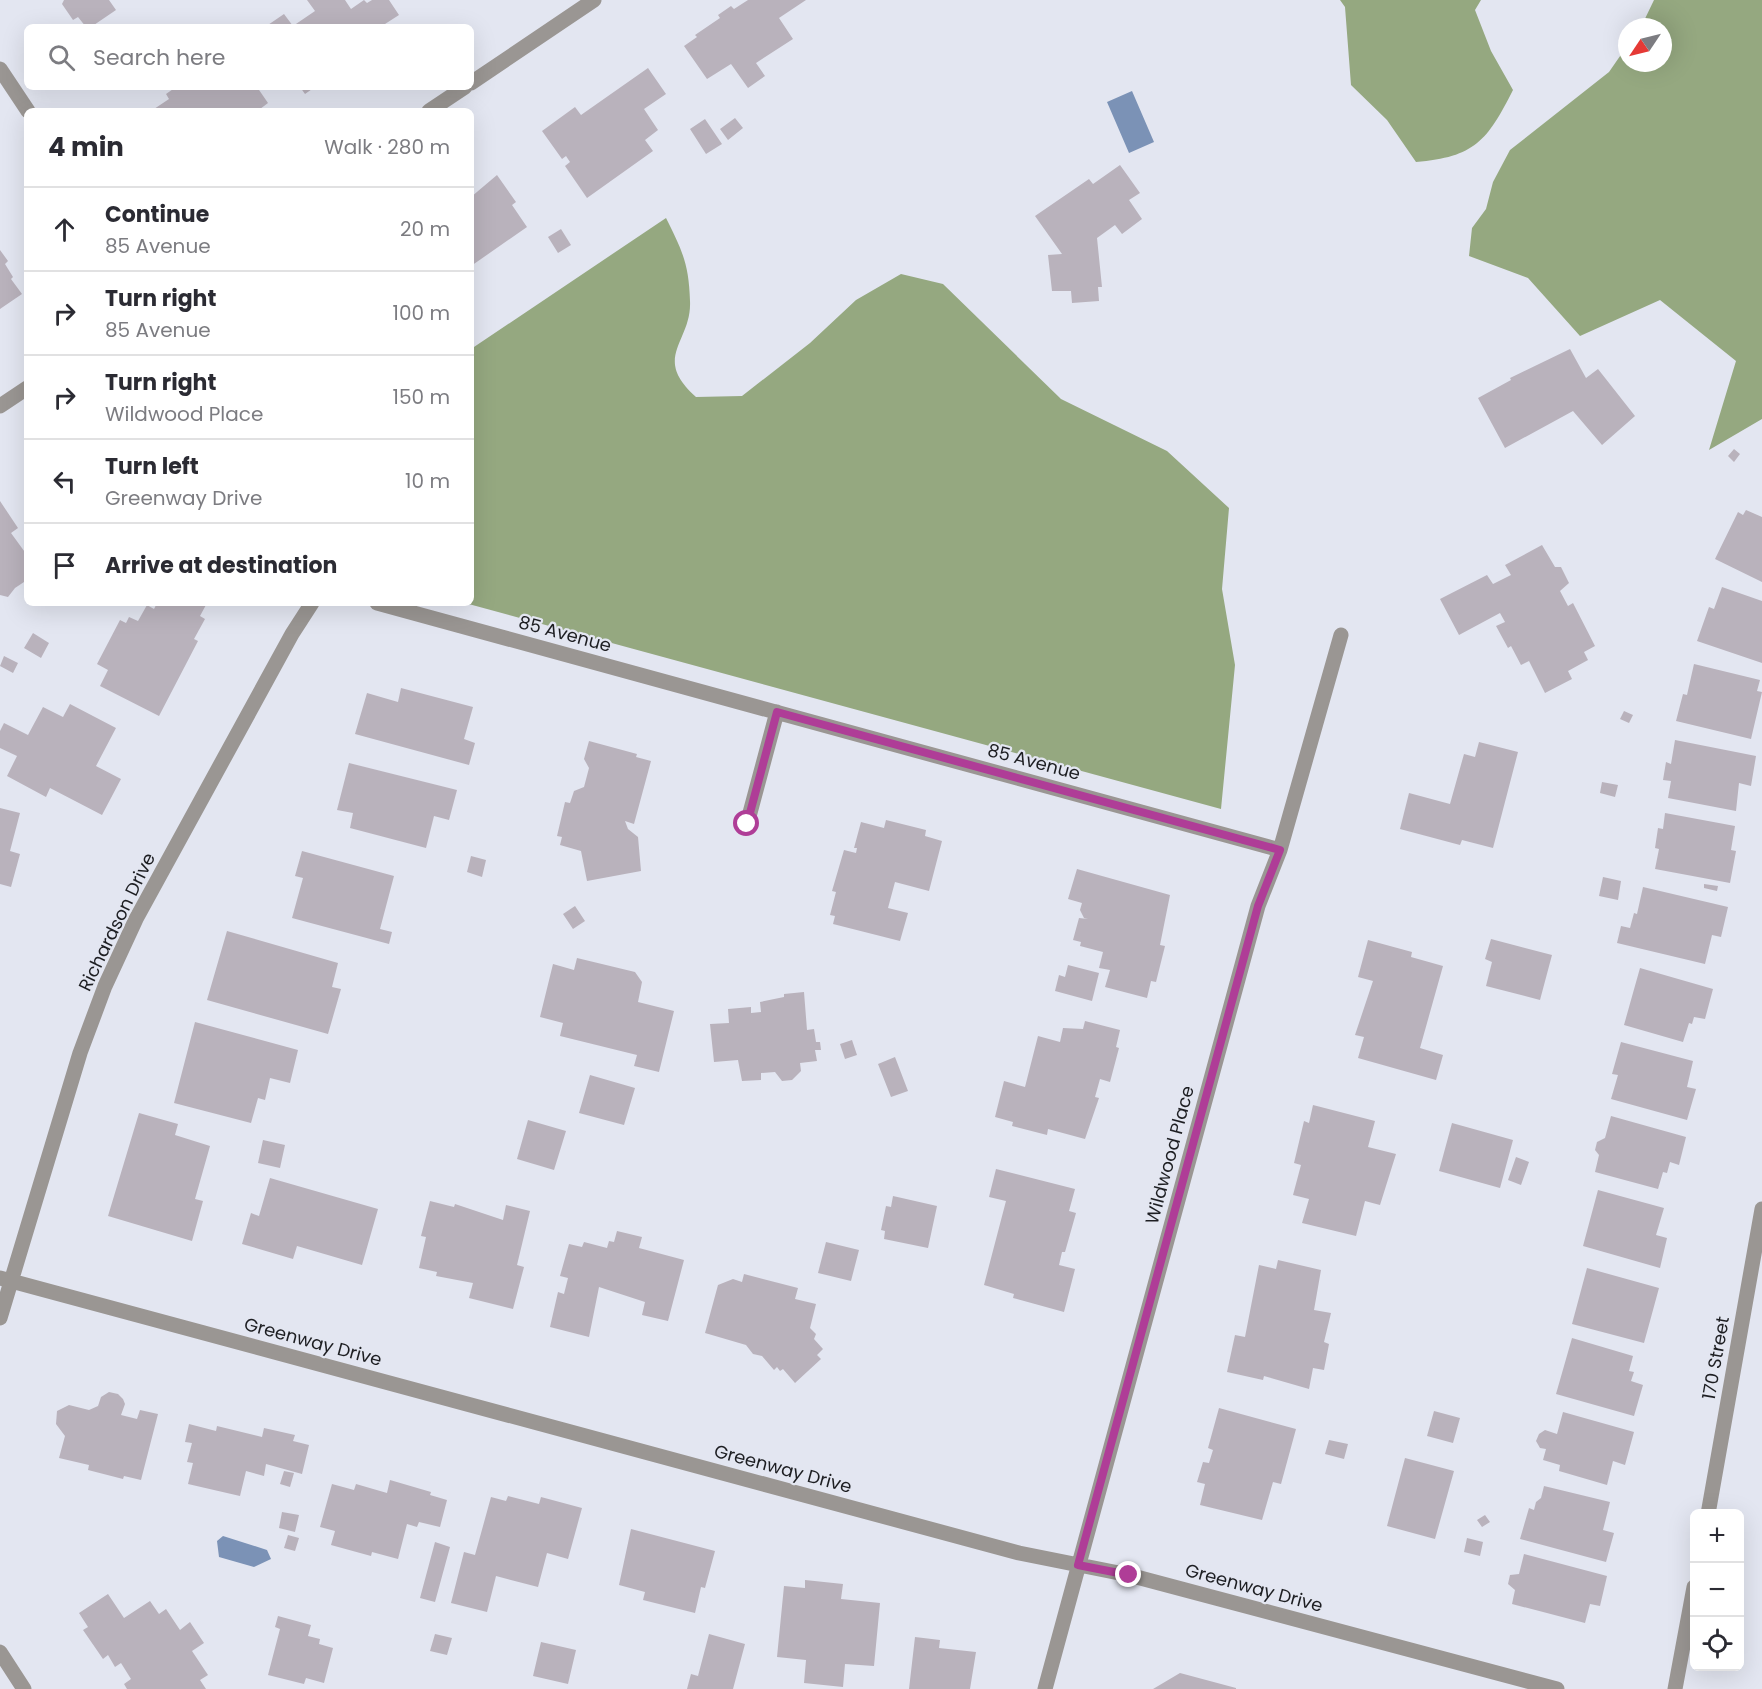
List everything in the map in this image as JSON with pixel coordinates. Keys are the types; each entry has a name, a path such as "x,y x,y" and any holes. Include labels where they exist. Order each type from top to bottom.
{"street":[{"path":"474,81 594,0"},
{"path":"0,69 26,108"},
{"path":"434,108 460,90"},
{"path":"0,406 24,390"},
{"name":"Richardson Drive","path":"0,1318 5,1279 80,1053 115,963 136,919 286,644 310,606"},
{"name":"85 Avenue","path":"388,606 1280,850"},
{"name":"Wildwood Place","path":"1045,1689 1258,906 1280,850 1341,635"},
{"path":"747,824 777,712"},
{"name":"170 Street","path":"1709,1509 1762,1209"},
{"name":"Greenway Drive","path":"5,1279 1019,1553 1129,1575 1557,1689"},
{"path":"1675,1689 1690,1612"},
{"path":"0,1652 24,1689"}],"green space":[{"path":"1340,0 1481,0 1475,10 1491,51 1513,90 1486,134 1477,143 1452,156 1416,162 1387,120 1351,85 1345,7"},
{"path":"1654,0 1762,0 1762,419 1709,450 1736,361 1660,300 1580,336 1528,278 1469,256 1472,228 1486,209 1493,182 1510,150 1609,72 1618,59 1618,72 1672,72 1672,18 1645,18"},
{"path":"666,218 684,258 690,301 689,315 677,349 676,371 696,397 742,396 810,343 856,300 901,274 943,284 1061,399 1167,451 1229,508 1222,589 1235,665 1221,809 474,605 474,347"}],"water":[{"path":"1132,91 1154,142 1129,153 1107,102"},
{"path":"223,1536 267,1550 271,1559 254,1567 219,1557 217,1541"}],"building":[{"path":"64,0 109,0 116,10 95,24 84,24 78,17 73,20 62,4"},
{"path":"307,0 345,0 351,9 364,0 367,3 372,0 389,0 399,15 385,24 296,24 315,11"},
{"path":"748,0 806,0 779,18 793,39 756,63 765,76 748,88 731,64 707,79 684,46 697,37 695,35 720,18 718,15 731,6 734,9"},
{"path":"284,14 292,24 269,24"},
{"path":"648,68 666,94 644,109 658,130 645,140 653,151 587,198 565,166 570,162 566,156 562,159 542,131 575,107 581,115"},
{"path":"172,90 259,90 268,103 261,108 156,108 169,99 166,94"},
{"path":"735,118 743,128 728,140 720,129"},
{"path":"705,119 722,144 706,154 690,129"},
{"path":"1120,165 1140,193 1129,200 1142,219 1122,234 1115,225 1097,238 1102,287 1098,287 1099,301 1072,303 1071,291 1052,291 1048,255 1062,254 1035,216 1089,179 1093,184"},
{"path":"497,175 516,202 512,205 527,227 474,264 474,194"},
{"path":"561,229 571,245 558,253 548,237"},
{"path":"0,250 8,261 5,264 13,277 11,279 22,294 0,309"},
{"path":"1570,349 1586,378 1598,369 1635,416 1602,445 1573,411 1505,448 1478,398 1511,380 1510,378"},
{"path":"1734,449 1740,454 1734,462 1728,456"},
{"path":"0,501 18,528 11,533 24,551 24,582 8,597 0,595"},
{"path":"1746,510 1762,517 1762,582 1715,559 1738,512 1743,515"},
{"path":"1542,545 1555,567 1561,567 1569,583 1560,591 1568,606 1573,603 1595,646 1584,652 1588,660 1568,671 1572,679 1545,693 1529,661 1521,665 1511,646 1508,648 1496,626 1505,622 1500,613 1459,635 1440,599 1487,575 1493,584 1511,575 1505,565"},
{"path":"1722,587 1762,601 1762,663 1697,641 1709,607 1714,609"},
{"path":"146,606 154,609 156,606 205,606 200,616 205,619 194,639 198,641 159,716 100,686 108,670 97,664 120,620 126,623 129,617 138,621"},
{"path":"33,633 49,643 41,658 24,648"},
{"path":"4,656 18,663 13,673 0,666"},
{"path":"1694,664 1760,680 1757,691 1762,692 1751,739 1676,721 1683,694 1687,695"},
{"path":"401,688 473,707 464,739 475,743 469,765 355,734 367,693 398,702"},
{"path":"70,704 116,728 96,766 121,779 102,815 50,788 46,797 7,776 17,756 0,748 0,731 4,723 28,735 43,707 63,717"},
{"path":"1624,711 1633,715 1629,723 1620,719"},
{"path":"1675,740 1756,756 1751,786 1739,783 1736,811 1668,798 1671,781 1663,780 1666,762 1671,764"},
{"path":"589,741 637,754 636,757 651,761 634,824 625,821 628,829 638,837 641,871 587,881 581,851 560,845 562,837 557,836 565,802 570,803 574,791 584,787 589,768 584,759"},
{"path":"1479,742 1518,752 1493,848 1462,840 1460,845 1400,829 1409,793 1450,804 1464,754 1475,757"},
{"path":"349,763 457,790 449,820 434,816 426,848 350,828 353,813 337,810"},
{"path":"1602,782 1618,785 1615,797 1600,793"},
{"path":"0,808 20,813 10,851 20,854 11,887 0,884"},
{"path":"1665,813 1735,826 1731,850 1736,851 1730,883 1655,869 1659,849 1655,848 1658,828 1663,829"},
{"path":"886,820 926,830 925,836 942,841 929,891 895,882 888,908 908,913 900,941 833,924 835,916 830,915 836,892 832,891 844,850 856,853 857,848 854,848 861,822 884,828"},
{"path":"302,851 394,876 380,929 392,932 389,944 292,918 303,878 295,876"},
{"path":"471,856 486,860 482,877 467,872"},
{"path":"1077,869 1170,895 1160,945 1165,946 1156,982 1151,981 1147,998 1105,987 1110,970 1099,968 1103,952 1080,946 1081,942 1073,940 1079,918 1088,919 1084,918 1080,910 1082,903 1068,899"},
{"path":"1603,877 1621,881 1618,900 1599,896"},
{"path":"1704,884 1718,886 1717,891 1704,888"},
{"path":"1643,887 1728,907 1721,937 1712,935 1705,964 1617,943 1621,926 1630,928 1634,913 1637,914"},
{"path":"575,906 585,921 573,929 563,914"},
{"path":"227,931 338,963 332,987 341,989 328,1034 207,1000"},
{"path":"1491,939 1552,955 1540,1000 1486,986 1492,962 1485,959"},
{"path":"1368,940 1412,952 1411,957 1443,966 1420,1048 1443,1055 1436,1080 1358,1058 1364,1037 1355,1035 1373,981 1358,977"},
{"path":"577,958 635,972 642,982 638,1002 674,1011 659,1072 634,1066 637,1055 560,1036 563,1023 540,1017 553,964 574,970"},
{"path":"1068,965 1099,973 1092,1001 1055,991 1059,975 1065,977"},
{"path":"1640,968 1713,989 1705,1019 1694,1017 1692,1024 1689,1023 1683,1042 1624,1025"},
{"path":"804,992 807,1030 814,1029 816,1042 820,1042 821,1050 815,1050 817,1061 800,1063 801,1071 792,1080 782,1081 775,1072 761,1073 761,1080 742,1081 738,1060 714,1062 710,1024 729,1023 728,1009 751,1007 751,1013 761,1012 760,1002 784,997 784,994"},
{"path":"1085,1021 1120,1030 1116,1047 1119,1048 1110,1082 1100,1079 1095,1097 1099,1098 1085,1139 1048,1129 1047,1135 1012,1126 1013,1122 995,1117 1004,1081 1025,1087 1038,1036 1060,1042 1063,1028 1083,1029"},
{"path":"195,1022 298,1050 290,1083 270,1078 265,1100 258,1098 251,1123 174,1103"},
{"path":"852,1040 857,1055 845,1059 840,1044"},
{"path":"1621,1042 1693,1061 1687,1087 1696,1089 1687,1120 1611,1099 1618,1075 1612,1074"},
{"path":"895,1057 908,1091 891,1097 878,1064"},
{"path":"590,1075 635,1088 624,1125 579,1113"},
{"path":"1313,1105 1375,1121 1368,1147 1396,1154 1380,1205 1365,1201 1356,1236 1302,1223 1309,1199 1293,1195 1301,1165 1294,1163 1304,1121 1309,1123"},
{"path":"139,1113 178,1124 175,1135 210,1146 195,1199 203,1201 192,1241 108,1216"},
{"path":"1611,1116 1686,1137 1679,1165 1670,1162 1667,1173 1663,1172 1658,1189 1595,1172 1599,1155 1595,1150 1597,1142 1605,1138"},
{"path":"528,1120 566,1131 554,1170 517,1159"},
{"path":"1452,1123 1513,1140 1500,1188 1439,1171"},
{"path":"263,1140 285,1145 280,1168 258,1163"},
{"path":"1516,1157 1529,1162 1521,1185 1508,1180"},
{"path":"996,1169 1075,1189 1069,1211 1076,1213 1059,1265 1075,1269 1064,1312 1013,1298 1014,1294 984,1285 1006,1201 989,1197"},
{"path":"270,1178 378,1209 362,1265 297,1246 293,1259 242,1244 251,1213 259,1216"},
{"path":"1598,1190 1664,1208 1656,1235 1667,1238 1660,1268 1583,1246"},
{"path":"893,1196 937,1206 928,1248 884,1239 885,1231 881,1230 886,1206 891,1207"},
{"path":"430,1201 454,1207 455,1204 503,1220 506,1205 530,1211 517,1265 524,1267 513,1309 469,1298 473,1283 436,1276 437,1272 419,1268 426,1237 421,1236"},
{"path":"617,1231 642,1237 639,1248 684,1260 668,1321 642,1315 645,1302 599,1287 589,1337 550,1327 558,1292 564,1294 568,1278 560,1276 569,1244 582,1247 584,1242 607,1248 609,1241 614,1242"},
{"path":"826,1242 859,1250 851,1281 818,1273"},
{"path":"1278,1260 1321,1270 1314,1310 1331,1313 1324,1342 1329,1344 1324,1370 1313,1368 1309,1389 1264,1376 1263,1380 1227,1372 1235,1335 1245,1337 1259,1265 1276,1269"},
{"path":"1587,1268 1659,1288 1644,1343 1572,1324"},
{"path":"744,1274 798,1288 795,1299 816,1304 810,1328 816,1334 814,1339 823,1349 817,1355 821,1359 795,1383 783,1369 780,1371 777,1367 774,1370 762,1356 753,1354 746,1345 705,1333 718,1285 733,1279 742,1282"},
{"path":"1572,1338 1633,1356 1629,1371 1634,1372 1631,1381 1643,1385 1634,1416 1556,1394"},
{"path":"109,1392 118,1394 123,1399 125,1404 121,1415 137,1419 140,1410 158,1414 141,1480 124,1476 123,1479 88,1470 89,1465 59,1458 65,1436 56,1424 57,1411 69,1405 89,1410 98,1406 101,1397"},
{"path":"1219,1408 1296,1429 1281,1484 1273,1482 1262,1520 1200,1505 1205,1484 1197,1482 1203,1462 1209,1463 1213,1450 1208,1448"},
{"path":"1434,1411 1460,1418 1453,1443 1427,1436"},
{"path":"1563,1412 1634,1432 1625,1465 1613,1461 1607,1485 1559,1471 1560,1465 1543,1460 1546,1449 1540,1448 1536,1441 1539,1434 1545,1430 1557,1434"},
{"path":"189,1424 216,1431 217,1426 262,1437 264,1428 295,1435 293,1441 309,1445 302,1474 266,1464 264,1476 246,1471 240,1496 188,1484 193,1463 187,1462 192,1443 185,1442"},
{"path":"1329,1440 1348,1444 1344,1459 1325,1454"},
{"path":"1405,1458 1454,1471 1435,1539 1387,1526"},
{"path":"284,1471 294,1473 290,1487 280,1484"},
{"path":"390,1480 431,1492 430,1495 447,1500 440,1527 419,1522 417,1527 407,1524 398,1559 372,1552 371,1556 331,1545 335,1531 320,1527 332,1484 354,1490 356,1484 387,1493"},
{"path":"1544,1486 1610,1502 1603,1530 1614,1533 1606,1562 1520,1539 1529,1508 1534,1510 1536,1502 1541,1498"},
{"path":"508,1496 539,1504 541,1497 582,1508 568,1559 547,1553 538,1587 496,1576 487,1612 451,1603 464,1552 475,1555 491,1497 506,1501"},
{"path":"282,1512 299,1515 295,1532 279,1528"},
{"path":"1485,1515 1490,1522 1482,1527 1477,1520"},
{"path":"631,1529 715,1551 705,1588 701,1587 695,1613 643,1600 645,1592 619,1585"},
{"path":"288,1535 299,1538 295,1551 284,1548"},
{"path":"1467,1538 1483,1542 1480,1556 1464,1552"},
{"path":"435,1542 450,1547 435,1602 420,1598"},
{"path":"1524,1554 1607,1576 1600,1606 1590,1604 1585,1623 1512,1604 1515,1590 1508,1584 1510,1575 1519,1574"},
{"path":"805,1580 843,1584 841,1599 880,1603 874,1666 845,1664 843,1687 804,1683 806,1660 777,1657 784,1586 805,1588"},
{"path":"108,1594 124,1618 150,1601 159,1614 166,1609 180,1630 190,1622 204,1643 192,1651 208,1675 200,1680 206,1689 127,1689 124,1684 131,1679 121,1663 115,1667 108,1655 103,1659 83,1630 88,1627 79,1613"},
{"path":"278,1616 311,1625 308,1636 320,1639 319,1644 333,1648 324,1683 306,1678 304,1684 268,1675 280,1629 275,1627"},
{"path":"435,1634 452,1638 447,1655 430,1651"},
{"path":"709,1634 745,1644 733,1689 687,1689 691,1674 698,1676"},
{"path":"915,1637 940,1640 939,1648 976,1652 970,1689 909,1689"},
{"path":"541,1642 576,1650 568,1684 533,1676"},
{"path":"1180,1673 1236,1688 1236,1689 1153,1689"}],"route":[{"path":"747,824 777,712 1280,850 1258,906 1078,1565 1129,1575"}]}
